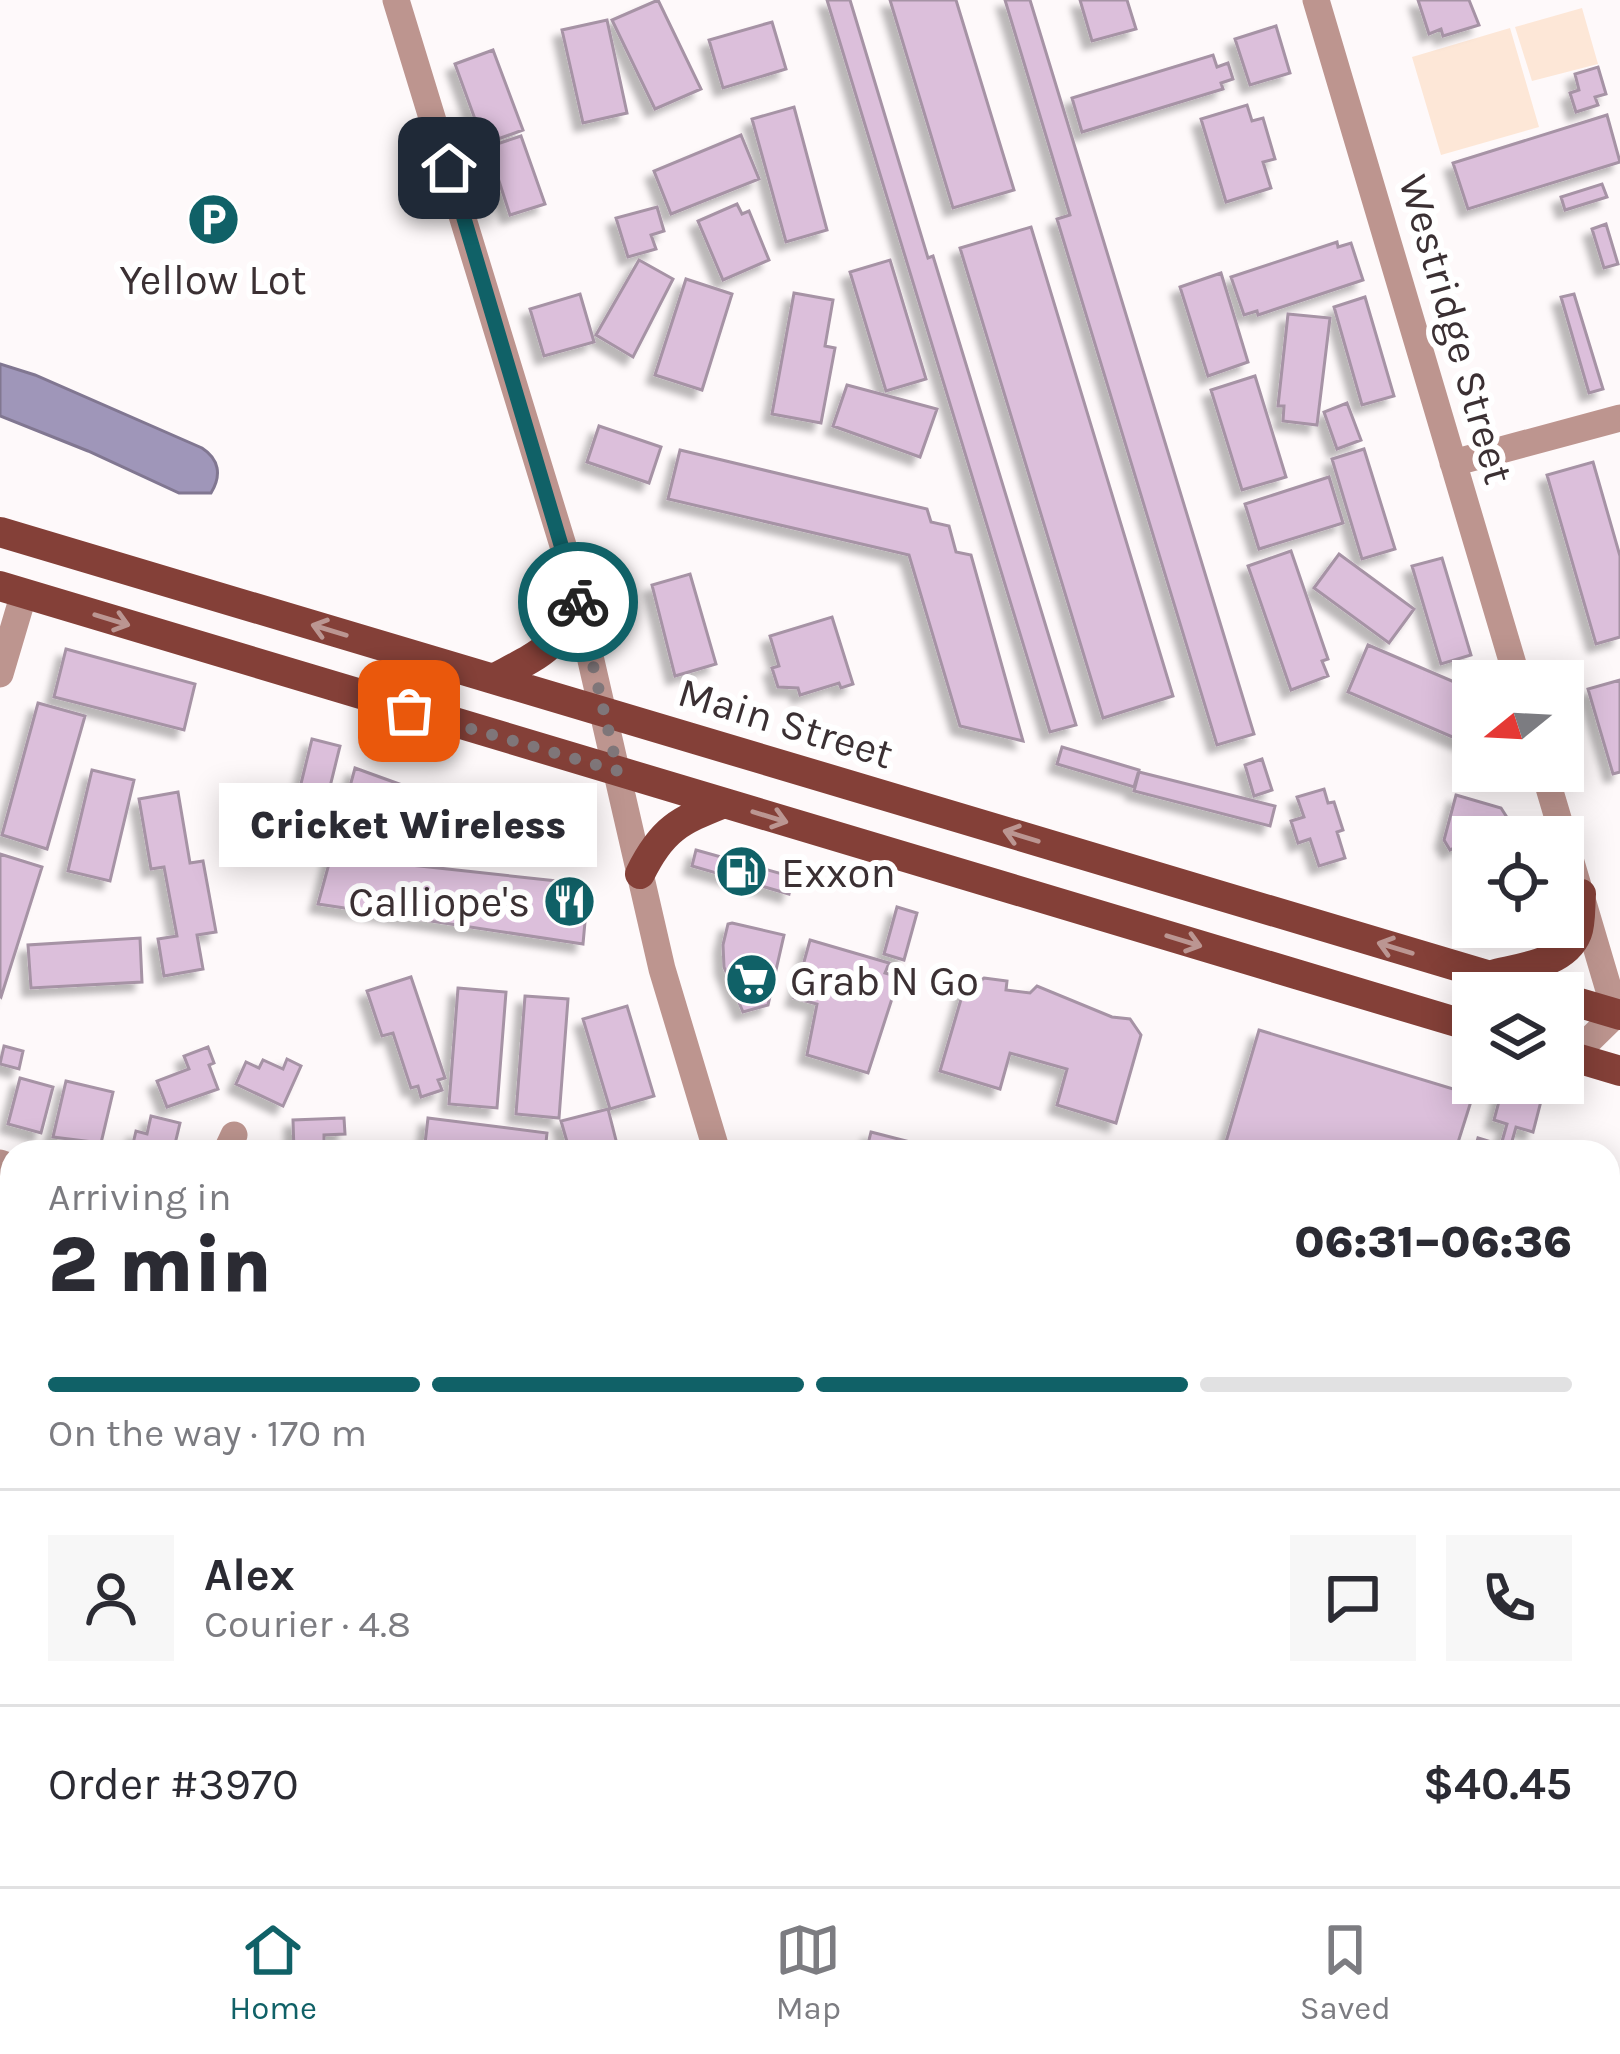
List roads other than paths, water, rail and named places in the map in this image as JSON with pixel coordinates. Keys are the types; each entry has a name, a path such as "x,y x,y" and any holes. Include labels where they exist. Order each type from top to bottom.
{"main road":[{"name":"Main Street","path":"0,532 1477,972"},
{"path":"42,544 12,590 1452,1021"},
{"path":"493,679 554,643 568,627 577,597"},
{"path":"640,874 654,845 671,827 724,803"},
{"path":"1134,926 1143,872"},
{"path":"1505,972 1550,960 1565,948"},
{"path":"1584,1004 1618,1014"},
{"path":"1584,1060 1620,1071"}],"street":[{"path":"396,0 577,597 662,969 713,1140"},
{"name":"Westridge Street","path":"1316,0 1512,660"},
{"path":"1454,463 1620,418"},
{"path":"0,674 12,590"},
{"path":"1584,904 1618,1014 1584,1042"}],"place":[{"name":"Yellow Lot","path":"213,220"},
{"name":"Cricket Wireless","path":"409,711"},
{"name":"Exxon","path":"742,872"},
{"name":"Calliope's","path":"569,901"},
{"name":"Grab N Go","path":"751,980"}]}
